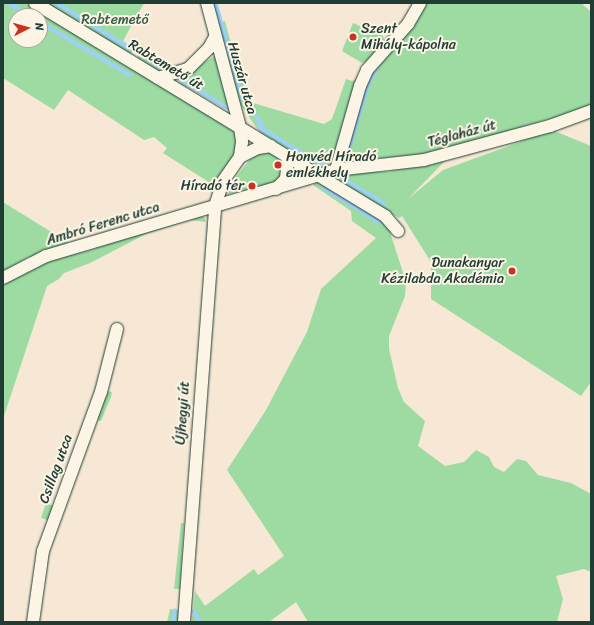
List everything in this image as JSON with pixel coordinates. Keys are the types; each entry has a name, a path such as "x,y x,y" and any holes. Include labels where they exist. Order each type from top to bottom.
{"street":[{"name":"Rabtemető út","path":"35,3 240,127"},
{"name":"Huszár utca","path":"207,3 240,127"},
{"path":"336,170 360,86 367,70 408,24 420,3"},
{"name":"Huszár utca","path":"158,78 188,69 209,48 215,36"},
{"name":"Téglaház út","path":"318,175 336,170 424,160 550,126 591,111"},
{"path":"240,127 384,216 398,231"},
{"path":"215,206 223,181 240,157 242,142 240,127"},
{"path":"240,157 258,148 271,146"},
{"path":"276,189 286,179 288,157"},
{"path":"215,206 276,189 318,175"},
{"name":"Ambró Ferenc utca","path":"3,278 46,256 215,206"},
{"name":"Újhegyi út","path":"184,622 215,206"},
{"name":"Csillag utca","path":"33,622 46,540 101,392 117,329"}],"green space":[{"path":"3,3 35,3 43,8 8,8 8,48 48,48 48,11 232,128 237,141 234,156 221,173 215,186 163,153 167,148 154,137 144,140 68,90 54,110 3,78"},
{"name":"Rabtemető","path":"44,3 144,3 123,41 134,48 131,55"},
{"path":"425,3 581,3 591,12 591,107 423,155 348,160 346,155 370,76"},
{"path":"225,21 231,43 223,42 218,23"},
{"path":"353,23 383,36 384,40 371,59 362,63 342,51"},
{"path":"143,44 145,53 172,69 155,70 137,58"},
{"path":"233,52 250,102 324,124 332,119 346,79 352,81 357,79 332,162 322,168 316,167 262,134 240,104 227,55"},
{"path":"214,56 218,60 230,109 227,110 180,83 179,79"},
{"name":"Dunakanyar Kézilabda Akadémia","path":"552,130 591,146 591,382 581,396 431,299 431,262 402,216 399,218 329,177 352,172 387,172 445,161 409,198 443,170"},
{"path":"270,152 285,160 278,182 228,194 235,178 251,158 261,153"},
{"path":"319,180 377,216 388,226 406,282 405,296 389,336 389,349 398,388 404,402 425,421 418,446 445,466 464,462 476,450 489,457 494,467 504,472 517,459 526,461 538,475 571,483 591,494 591,572 584,569 556,576 563,599 557,622 308,622 296,602 269,622 192,622 195,591 205,606 254,569 258,575 284,556 227,470 266,410 307,332 321,289 376,238 352,221 351,211 313,185"},
{"path":"3,202 69,243 46,256 28,257 3,272"},
{"path":"200,215 205,218 206,222 190,220 146,234 90,263 64,273 59,279 47,286 3,419 3,284 47,260 92,250 107,243"},
{"path":"106,391 112,392 111,397 101,421 95,420"},
{"path":"46,503 54,506 48,520 41,518"},
{"path":"181,523 184,523 180,589 174,589"},
{"path":"170,609 178,610 178,622 167,622"}],"waterway":[{"path":"9,3 17,8"},
{"path":"57,3 131,49"},
{"path":"216,3 243,99 261,123 262,128"},
{"path":"48,27 130,75"},
{"path":"141,55 165,70"},
{"path":"346,159 368,85 378,66"},
{"path":"180,79 226,107"},
{"path":"259,127 322,165"},
{"path":"342,178 385,204"},
{"path":"323,187 381,223"},
{"path":"174,622 175,611"},
{"path":"194,611 200,622"}],"place":[{"name":"Szent Mihály-kápolna","path":"353,37"},
{"name":"Honvéd Híradó emlékhely","path":"278,165"},
{"name":"Híradó tér","path":"252,186"},
{"name":"Dunakanyar Kézilabda Akadémia","path":"512,271"}]}
